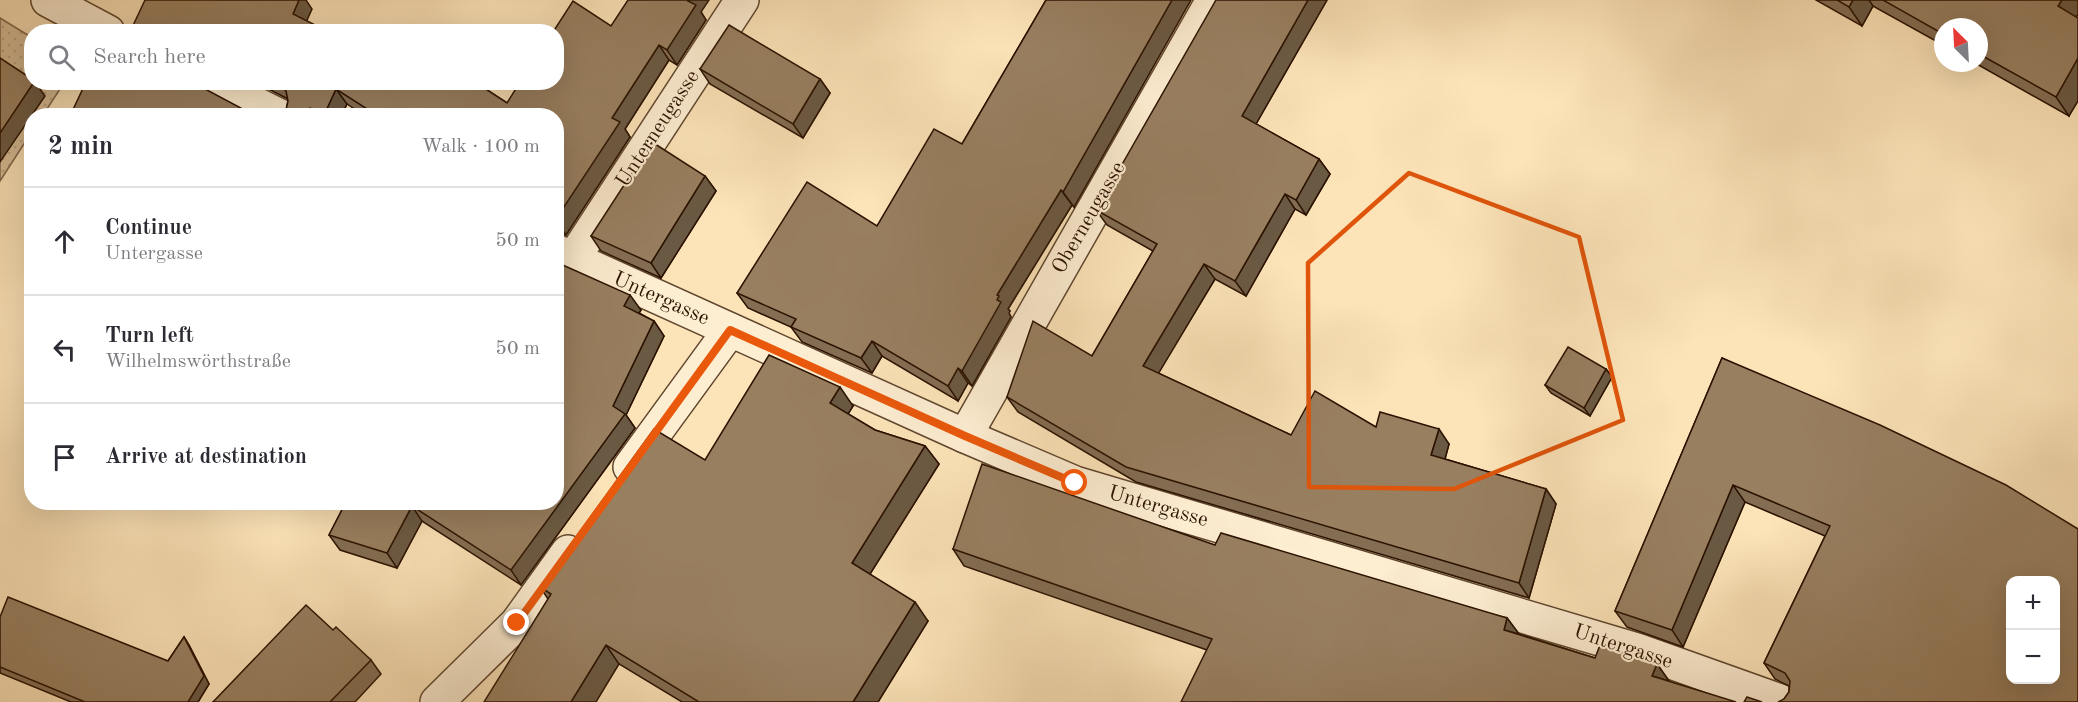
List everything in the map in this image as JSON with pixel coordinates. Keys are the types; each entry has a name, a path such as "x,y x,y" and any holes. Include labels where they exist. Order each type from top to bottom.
{"street":[{"path":"48,0 93,24"},
{"name":"Unterneugasse","path":"565,255 742,0"},
{"name":"Oberneugasse","path":"965,436 1213,0"},
{"path":"228,90 264,108"},
{"name":"Untergasse","path":"565,255 965,436 1075,483 1637,650 1783,702"},
{"path":"613,491 730,330"},
{"path":"438,702 517,623 586,529"}],"highlighted area":[{"path":"1409,173 1579,237 1623,420 1454,489 1309,487 1308,263"}],"shaded area":[{"path":"0,18 24,33 24,90 59,90 48,108 24,108 24,144 0,181"}],"building":[{"path":"145,0 299,0 293,14 313,24 134,24"},
{"path":"628,0 689,0 696,5 667,50 659,45 612,118 620,122 564,207 564,108 366,108 338,90 487,90 507,103 515,90 564,90 564,24 558,24 573,1 611,26"},
{"path":"1046,0 1172,0 1063,192 1061,190 997,295 999,296 997,300 1001,302 962,371 958,368 948,386 872,341 861,358 791,327 796,319 737,293 807,182 877,226 934,129 962,144"},
{"path":"1216,0 1308,0 1242,116 1319,159 1296,200 1285,194 1235,281 1204,264 1143,366 1291,435 1315,391 1376,427 1380,412 1439,429 1431,455 1546,489 1519,583 1126,467 1007,397 1033,321 1092,356 1157,244 1096,210"},
{"path":"1837,0 1853,0 1849,7"},
{"path":"1883,0 2062,0 2058,6 2078,18 2078,58 2056,97 1988,59 1988,18 1934,18 1934,29"},
{"path":"729,25 820,79 793,124 700,69"},
{"path":"0,58 24,74 24,90 29,90 0,133"},
{"path":"82,90 207,90 241,108 74,108"},
{"path":"336,90 327,108 286,108 286,91"},
{"path":"652,142 705,176 651,263 591,236"},
{"path":"564,266 630,295 624,306 654,321 613,406 625,414 564,497"},
{"path":"1568,347 1606,369 1584,408 1545,385"},
{"path":"769,355 840,387 830,403 875,430 925,446 852,563 915,602 853,702 699,702 606,645 571,702 484,702 551,594 540,587 654,429 705,460"},
{"path":"1722,358 1880,425 2006,485 2078,529 2078,702 1778,702 1784,699 1789,692 1790,681 1785,673 1764,663 1830,526 1733,485 1672,630 1615,611"},
{"path":"982,464 1215,545 1221,533 1507,618 1504,630 1595,658 1600,645 1657,664 1652,676 1736,702 1181,702 1212,639 953,549"},
{"path":"342,510 410,510 387,553 329,535"},
{"path":"418,510 555,510 511,570"},
{"path":"8,597 168,661 184,637 204,676 188,702 85,702 0,667 0,617"},
{"path":"306,605 333,630 336,627 371,660 330,702 213,702"},
{"path":"1747,697 1762,702 1744,702"}],"route":[{"path":"517,623 730,330 1075,483"}]}
